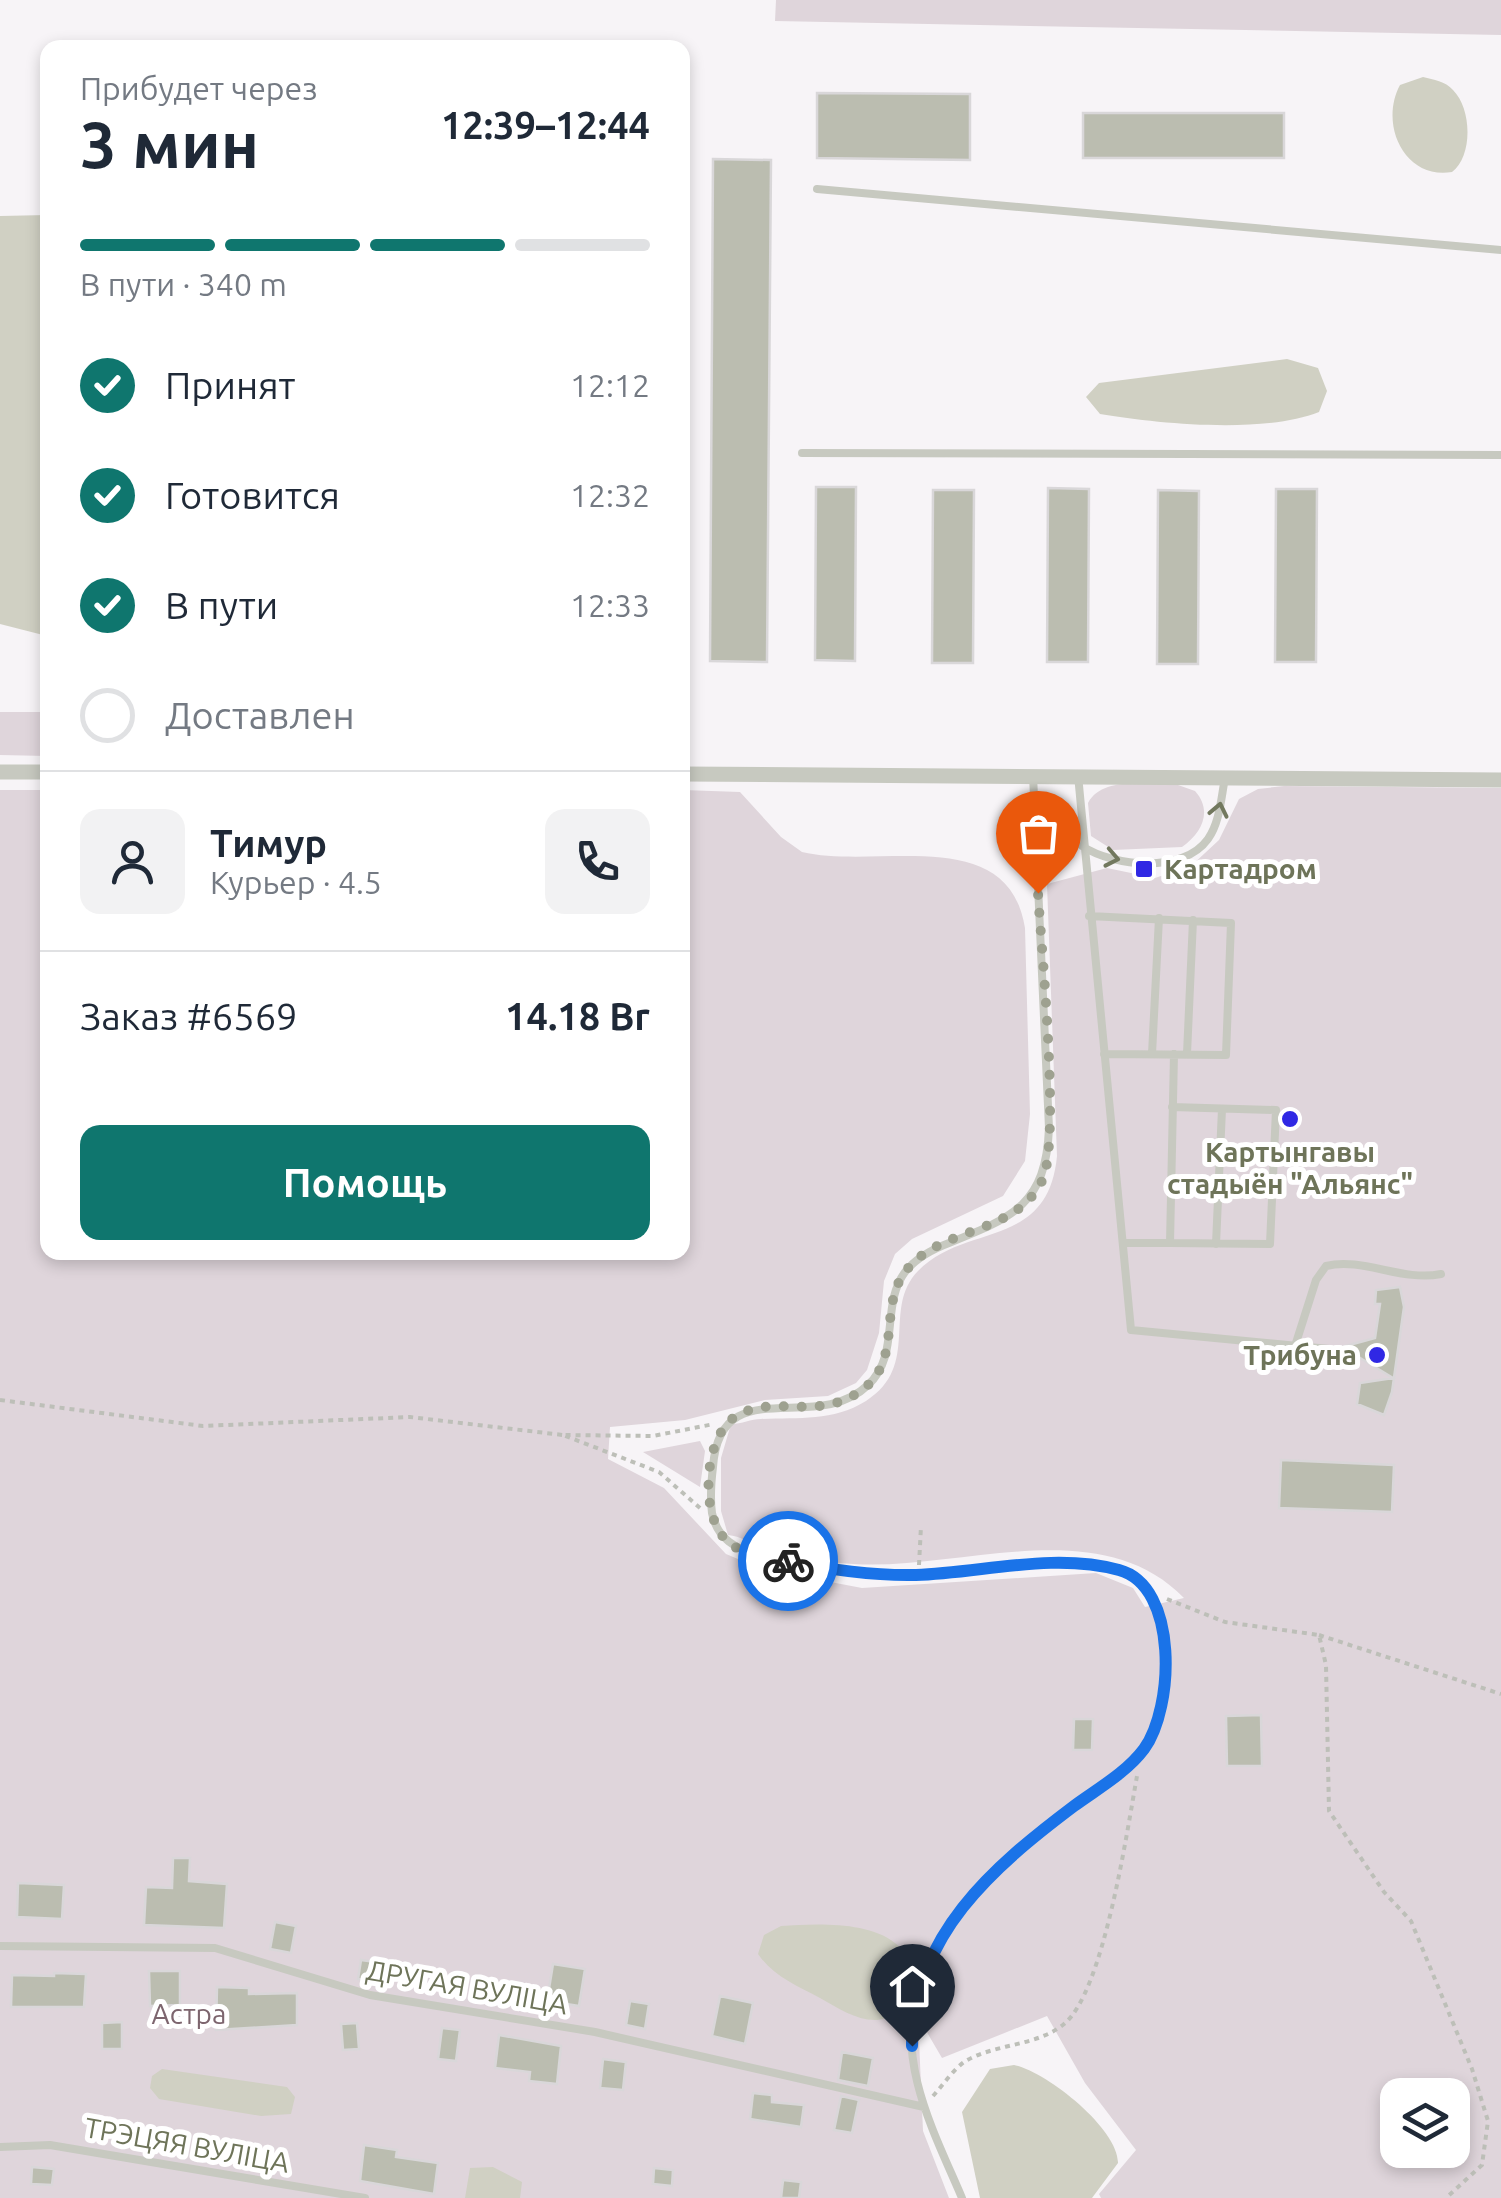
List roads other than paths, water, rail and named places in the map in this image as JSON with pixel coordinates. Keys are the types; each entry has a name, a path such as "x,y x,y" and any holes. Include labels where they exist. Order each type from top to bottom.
{"street":[{"path":"0,772 40,772"},
{"path":"690,774 1501,780"}],"lane":[{"path":"817,188 1501,250"},
{"path":"802,453 1501,454"},
{"path":"962,2198 924,2107 912,2046 912,2018 928,1962 971,1893 999,1864 1142,1752 1161,1709 1164,1642 1156,1598 1143,1580 1126,1571 1083,1564 919,1575 840,1571 760,1556 741,1550 718,1530 711,1501 715,1442 737,1415 764,1408 828,1406 866,1388 886,1360 894,1301 906,1270 936,1248 1010,1215 1030,1199 1044,1179 1050,1128 1033,775"},
{"path":"1078,775 1131,1330 1329,1348"},
{"path":"1082,846 1095,854 1126,861 1167,861 1192,855 1211,836 1225,777"},
{"path":"1089,916 1231,923 1226,1055 1104,1054"},
{"path":"1152,1054 1159,918"},
{"path":"1187,1054 1193,920"},
{"path":"1170,1244 1174,1054"},
{"path":"1124,1243 1270,1244 1276,1110 1172,1107"},
{"path":"1216,1244 1222,1108"},
{"path":"1296,1346 1316,1280 1326,1266 1345,1265 1406,1276 1441,1274"},
{"name":"ДРУГАЯ ВУЛІЦА","path":"0,1946 215,1948 370,1995 594,2032 924,2107"},
{"name":"ТРЭЦЯЯ ВУЛІЦА","path":"0,2147 50,2145 365,2198"}],"place":[{"name":"Картадром","path":"1144,869"},
{"name":"Картынгавы стадыён \"Альянс\"","path":"1290,1119"},
{"name":"Трибуна","path":"1377,1355"}],"park label":[{"name":"Астра","path":"189,2014"}]}
